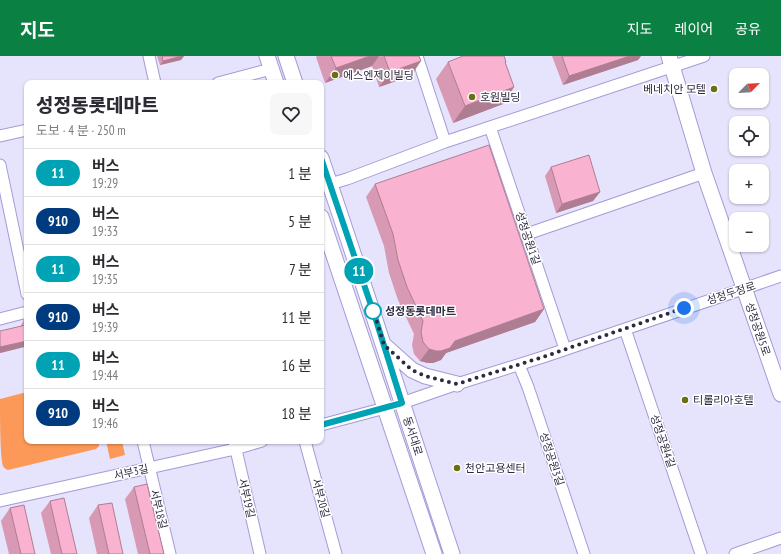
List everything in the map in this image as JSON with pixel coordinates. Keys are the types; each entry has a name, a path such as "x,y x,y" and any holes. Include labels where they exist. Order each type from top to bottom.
{"main road":[{"path":"286,56 294,80"},
{"name":"성정공원5로","path":"671,61 704,173 781,394"},
{"name":"동서대로","path":"324,167 452,554"},
{"name":"동서대로","path":"324,238 385,408 434,554"},
{"path":"384,345 412,370 425,376 457,384"},
{"name":"성정두정로","path":"385,408 402,403"}],"street":[{"path":"149,56 154,80"},
{"path":"417,56 445,142"},
{"path":"330,184 671,61 704,56"},
{"path":"229,80 271,69"},
{"name":"성정공원1길","path":"490,127 565,349"},
{"path":"0,136 24,131"},
{"path":"0,165 24,280"},
{"path":"527,234 704,173"},
{"name":"성정두정로","path":"402,403 781,276"},
{"path":"0,319 24,313"},
{"name":"성정공원4길","path":"625,329 701,554"},
{"name":"성정공원3길","path":"519,365 528,387 584,554"},
{"path":"324,424 385,408"},
{"name":"서부18길","path":"144,444 170,554"},
{"name":"서부20길","path":"306,444 336,554"},
{"name":"서부3길","path":"0,501 149,468 234,445"},
{"name":"서부19길","path":"234,445 260,554"},
{"path":"735,554 781,538"}],"shaded area":[{"path":"24,393 24,444 99,444 99,446 96,449 8,470 3,466 1,454 0,399"},
{"path":"107,444 123,444 125,455 110,459"}],"building":[{"path":"162,56 182,56 163,61"},
{"path":"331,56 370,56 336,68"},
{"path":"384,56 419,56 421,61 390,72"},
{"path":"463,56 504,56 514,87 465,106 448,62"},
{"path":"562,56 630,56 569,76"},
{"path":"489,145 544,309 455,341 450,348 436,351 429,349 423,342 421,332 423,321 407,287 398,260 393,234 375,184"},
{"path":"589,155 600,192 562,204 551,167"},
{"path":"24,325 24,342 0,347 0,331"},
{"path":"147,484 164,554 150,554 134,487"},
{"path":"64,498 77,554 62,554 50,501"},
{"path":"112,503 123,554 109,554 98,505"},
{"path":"24,505 35,554 21,554 10,508"}],"bus line":[{"name":"11","path":"324,167 376,320 402,403 324,424"}],"place":[{"name":"에스엔제이빌딩","path":"335,75"},
{"name":"베네치안 모텔","path":"714,89"},
{"name":"호원빌딩","path":"472,97"},
{"name":"성정동롯데마트","path":"373,311"},
{"name":"티롤리아호텔","path":"685,400"},
{"name":"천안고용센터","path":"457,468"}],"route":[{"path":"373,311 372,306 384,345 412,370 425,376 457,384 543,357 684,308"}]}
